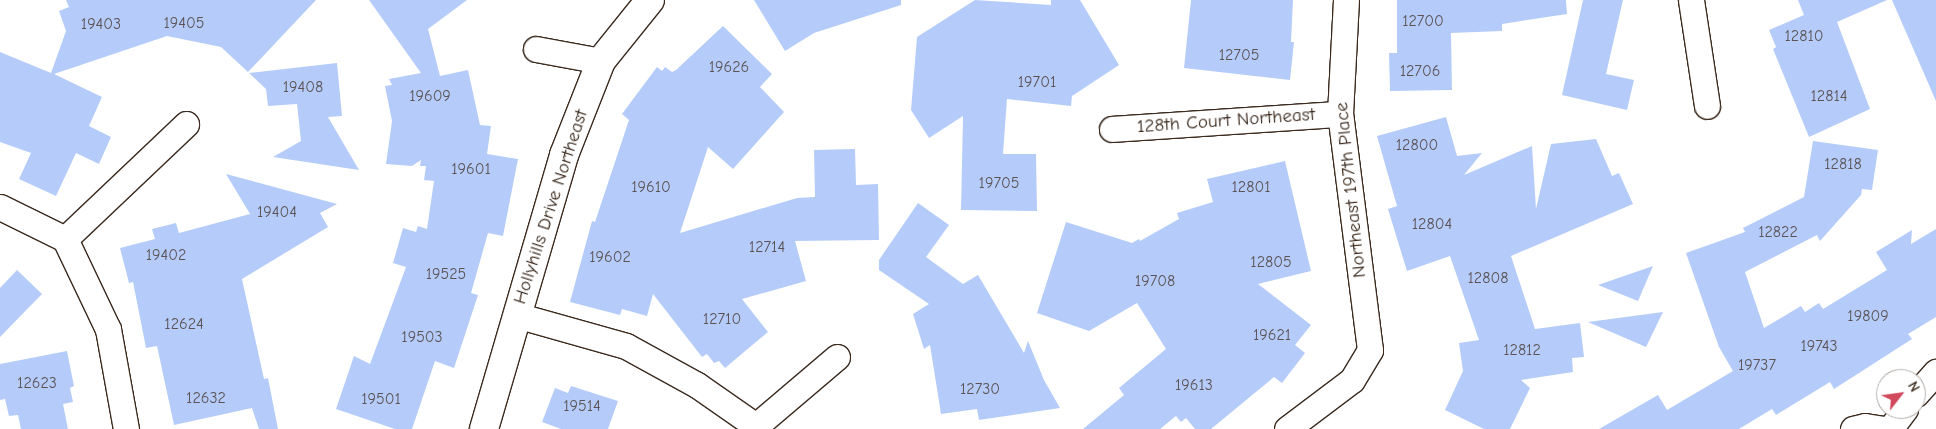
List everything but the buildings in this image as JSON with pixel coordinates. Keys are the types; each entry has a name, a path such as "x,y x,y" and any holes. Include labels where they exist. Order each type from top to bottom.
{"street":[{"name":"Hollyhills Drive Northeast","path":"484,429 564,155 601,61 650,0"},
{"name":"Northeast 197th Place","path":"1287,429 1352,380 1370,350 1340,114 1346,0"},
{"path":"1691,0 1707,106"},
{"path":"536,49 601,61"},
{"name":"128th Court Northeast","path":"1112,129 1340,114"},
{"path":"65,239 186,124"},
{"path":"0,207 65,239 108,329 126,429"},
{"path":"516,315 626,346 697,385 758,427 837,357"},
{"path":"1926,383 1936,372"},
{"path":"1853,429 1864,426 1883,429"}]}
